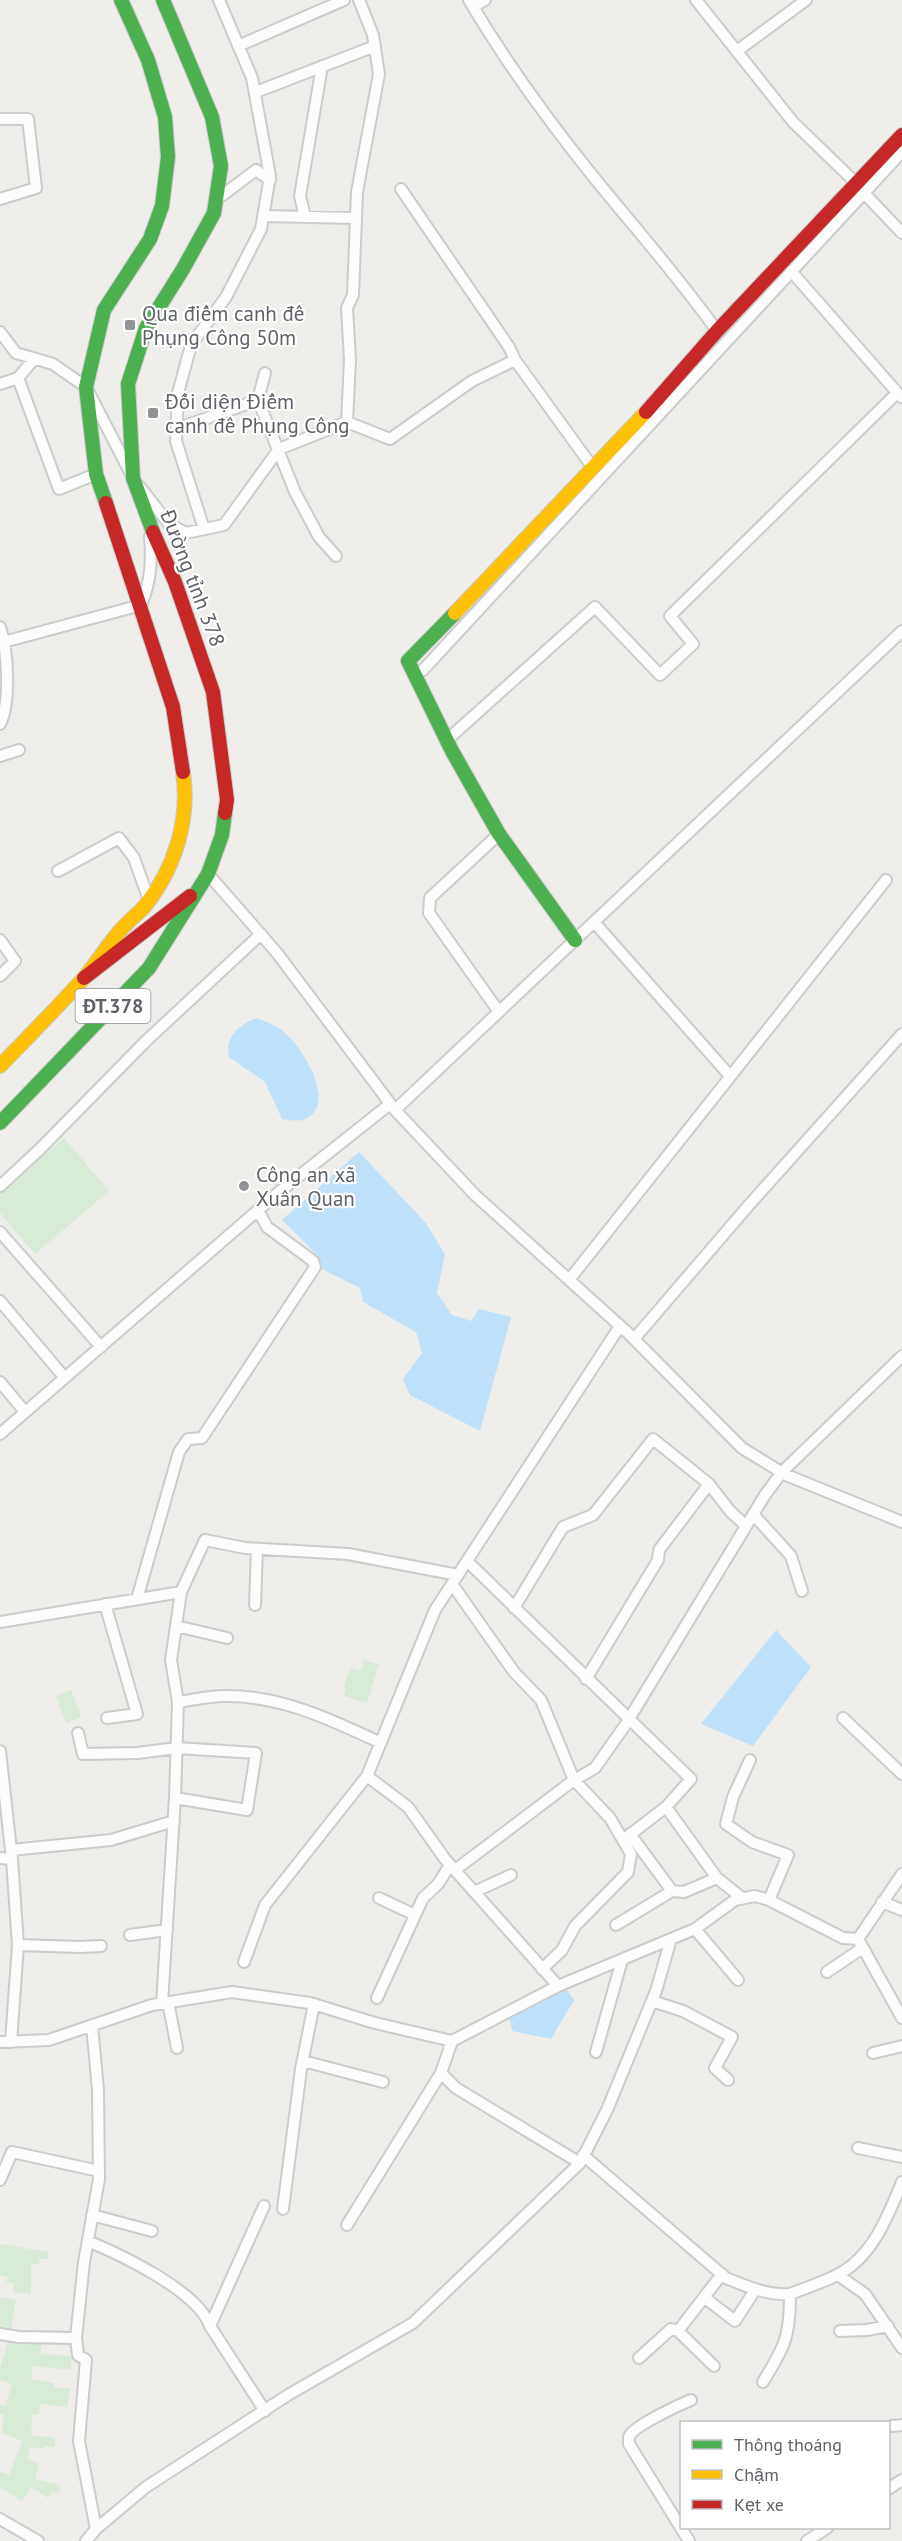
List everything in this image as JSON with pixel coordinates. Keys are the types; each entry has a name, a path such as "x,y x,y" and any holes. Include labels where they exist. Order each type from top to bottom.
{"street":[{"path":"0,1066 84,978 120,930 149,900 169,867 182,835 186,792 173,707 96,474 86,387 104,310 150,239 162,206 168,157 165,117 148,60 122,0"},
{"name":"Đường tỉnh 378","path":"0,1123 148,968 208,874 222,834 227,800 213,692 175,582 150,526 134,478 128,384 146,328 183,269 214,213 221,166 212,117 163,0"},
{"path":"204,529 176,441 178,393 191,345 226,297 261,229 270,180 256,92 219,0"},
{"path":"238,46 344,0"},
{"path":"347,422 350,360 347,308 353,295 357,192 379,74 373,35 359,0"},
{"path":"485,0 471,4 529,94 590,172 685,286 717,331"},
{"path":"696,0 793,122 902,233"},
{"path":"737,51 806,0"},
{"path":"256,92 375,46"},
{"path":"305,217 300,196 322,66"},
{"path":"0,119 28,119 36,188 0,199"},
{"path":"423,670 791,271 902,135"},
{"path":"575,940 499,834 447,740 408,661 573,490 673,383 717,331 860,188 902,152"},
{"path":"216,200 267,159"},
{"path":"256,170 270,180"},
{"path":"401,189 509,346 515,360 588,461"},
{"path":"263,216 356,218"},
{"path":"447,740 595,607 660,675 693,644 670,616 900,396 791,271"},
{"path":"0,332 16,354 53,364 86,387 134,478 169,524 186,533 224,525 279,449 347,422 390,439 472,381 515,360"},
{"path":"0,384 18,378 34,359"},
{"path":"265,373 258,400 296,492 319,537 336,556"},
{"path":"18,378 59,489 96,474"},
{"path":"176,429 258,400"},
{"path":"141,605 149,586 152,563 150,526"},
{"path":"2,642 141,605"},
{"path":"0,627 6,707 0,724"},
{"path":"0,1434 258,1210 392,1107 499,1012 902,630"},
{"path":"0,756 19,750"},
{"path":"499,834 430,898 429,913 499,1012"},
{"path":"58,871 119,838 134,858 149,900"},
{"path":"208,874 261,934 392,1107 475,1194 634,1339 742,1448 782,1472 902,1522"},
{"path":"569,1280 885,880"},
{"path":"84,978 198,889"},
{"path":"594,922 730,1076"},
{"path":"0,1186 39,1150 146,1041 261,934"},
{"path":"0,940 15,961 0,976"},
{"path":"634,1339 749,1205 902,1034"},
{"path":"137,1599 179,1452 188,1439 202,1438 315,1267 314,1261 267,1227 258,1210"},
{"path":"0,1232 101,1347"},
{"path":"0,1301 63,1377"},
{"path":"244,1962 265,1905 367,1776 435,1610 620,1326"},
{"path":"377,1998 423,1898 452,1868 574,1780 595,1768 628,1720 753,1514 782,1472 902,1356"},
{"path":"0,1382 25,1412"},
{"path":"514,1608 563,1527 592,1515 653,1439 709,1484 730,1511 746,1526"},
{"path":"586,1679 658,1560 659,1550 709,1484"},
{"path":"753,1514 791,1556 802,1591"},
{"path":"177,2048 165,2003 178,1702 171,1660 181,1592 205,1540 257,1548 348,1554 455,1580 514,1672 541,1700 574,1780 610,1818 672,1891"},
{"path":"255,1605 257,1548"},
{"path":"466,1562 691,1779 666,1807 626,1837"},
{"path":"0,1622 181,1592"},
{"path":"105,1604 137,1714 107,1718"},
{"path":"176,1626 227,1638"},
{"path":"178,1702 223,1696 274,1702 327,1717 381,1743"},
{"path":"843,1718 902,1774"},
{"path":"78,1733 83,1754 137,1753 177,1748 256,1754 247,1810 175,1798"},
{"path":"0,1751 18,1945 6,2042 49,2040 165,2003 232,1992 314,2004 375,2023 452,2041 558,1986 695,1929 735,1900 755,1896 769,1900 843,1938 860,1944 902,2018"},
{"path":"750,1760 733,1797 726,1824 752,1842 788,1855 769,1900"},
{"path":"367,1776 408,1807 452,1868 558,1986"},
{"path":"666,1807 717,1878 742,1898"},
{"path":"0,1858 11,1854 111,1840 174,1821"},
{"path":"542,1969 562,1950 575,1926 628,1872 631,1854 626,1837"},
{"path":"827,1972 860,1944 882,1902 902,1874"},
{"path":"474,1892 511,1875"},
{"path":"616,1925 672,1891 684,1892 717,1878"},
{"path":"379,1898 415,1915"},
{"path":"882,1902 902,1910"},
{"path":"695,1929 738,1980"},
{"path":"130,1935 167,1930"},
{"path":"86,2541 96,2529 146,2487 265,2411 413,2323 582,2159 607,2110 652,2001 670,1939"},
{"path":"18,1945 101,1946"},
{"path":"596,2052 622,1959"},
{"path":"652,2001 682,2011 732,2037 715,2068 728,2080"},
{"path":"283,2209 303,2061 314,2004"},
{"path":"92,2025 98,2090 99,2171 76,2338 78,2355 86,2360 79,2441 96,2529"},
{"path":"347,2225 441,2073 452,2041"},
{"path":"873,2053 902,2046"},
{"path":"303,2061 383,2082"},
{"path":"441,2073 456,2088 582,2159 722,2274 755,2289 782,2295 790,2294 838,2275 864,2253 886,2221 902,2182"},
{"path":"858,2148 902,2157"},
{"path":"0,2178 12,2152 99,2171"},
{"path":"210,2326 264,2206"},
{"path":"92,2216 152,2230"},
{"path":"88,2241 134,2261 186,2296 206,2314 210,2326 265,2411"},
{"path":"678,2331 722,2274"},
{"path":"838,2275 865,2294 901,2345"},
{"path":"705,2298 735,2321 755,2289"},
{"path":"763,2382 783,2349 790,2327 790,2294"},
{"path":"840,2331 867,2330 888,2326"},
{"path":"639,2358 671,2329 678,2331 714,2366"},
{"path":"0,2334 19,2337 76,2338"},
{"path":"680,2526 628,2440 633,2432 669,2410 691,2400"},
{"path":"0,2519 38,2541"},
{"path":"807,2541 825,2529"}],"green space":[{"path":"64,1138 109,1191 35,1254 0,1213 0,1192"},
{"path":"364,1660 379,1664 367,1703 344,1696 346,1688 344,1687 350,1668 361,1671"},
{"path":"71,1690 81,1717 66,1723 56,1696"},
{"path":"0,2244 49,2252 47,2259 39,2259 39,2264 31,2264 31,2294 13,2292 14,2284 6,2282 8,2277 0,2275"},
{"path":"0,2297 16,2300 10,2333 0,2331"},
{"path":"9,2337 42,2340 40,2354 72,2356 70,2370 33,2366 31,2379 54,2383 54,2388 70,2388 67,2407 40,2404 39,2414 32,2415 31,2435 55,2438 54,2447 44,2446 43,2449 30,2447 27,2460 39,2463 35,2479 60,2485 59,2494 53,2491 48,2498 31,2487 22,2501 0,2487 0,2472 9,2475 22,2441 2,2433 4,2414 0,2413 0,2404 6,2406 12,2384 0,2380 0,2369"}],"water":[{"path":"257,1018 280,1029 291,1038 307,1061 318,1088 318,1101 315,1111 305,1119 297,1121 282,1119 265,1082 229,1057 231,1037 239,1028"},
{"path":"359,1152 425,1222 445,1254 437,1293 452,1315 471,1321 479,1309 511,1317 480,1431 410,1395 403,1379 422,1353 416,1332 363,1302 360,1288 320,1268 318,1256 282,1220"},
{"path":"776,1630 811,1667 753,1746 701,1724"},
{"path":"565,1987 574,2000 551,2039 512,2031 510,2018"}],"traffic: fast":[{"path":"106,503 96,474 86,387 104,310 150,239 162,206 168,157 165,117 148,60 121,0"},
{"path":"153,532 133,478 128,384 146,328 183,269 214,213 221,166 212,117 163,0"},
{"path":"455,613 408,661 452,751 499,834 575,940"},
{"path":"0,1123 149,968 208,874 222,835 225,813"}],"traffic: slow":[{"path":"455,613 646,412"},
{"path":"0,1066 83,979 114,938 156,891 165,876 178,843 184,808 183,772"}],"traffic: jam":[{"path":"646,412 717,331 902,135"},
{"path":"106,503 173,707 183,772"},
{"path":"153,532 175,582 213,692 227,800 225,813"},
{"path":"84,978 190,896"}],"place":[{"name":"Qua điếm canh đê Phụng Công 50m","path":"130,325"},
{"name":"Đối diện Điếm canh đê Phụng Công","path":"153,413"},
{"name":"Công an xã Xuân Quan","path":"244,1186"}]}
